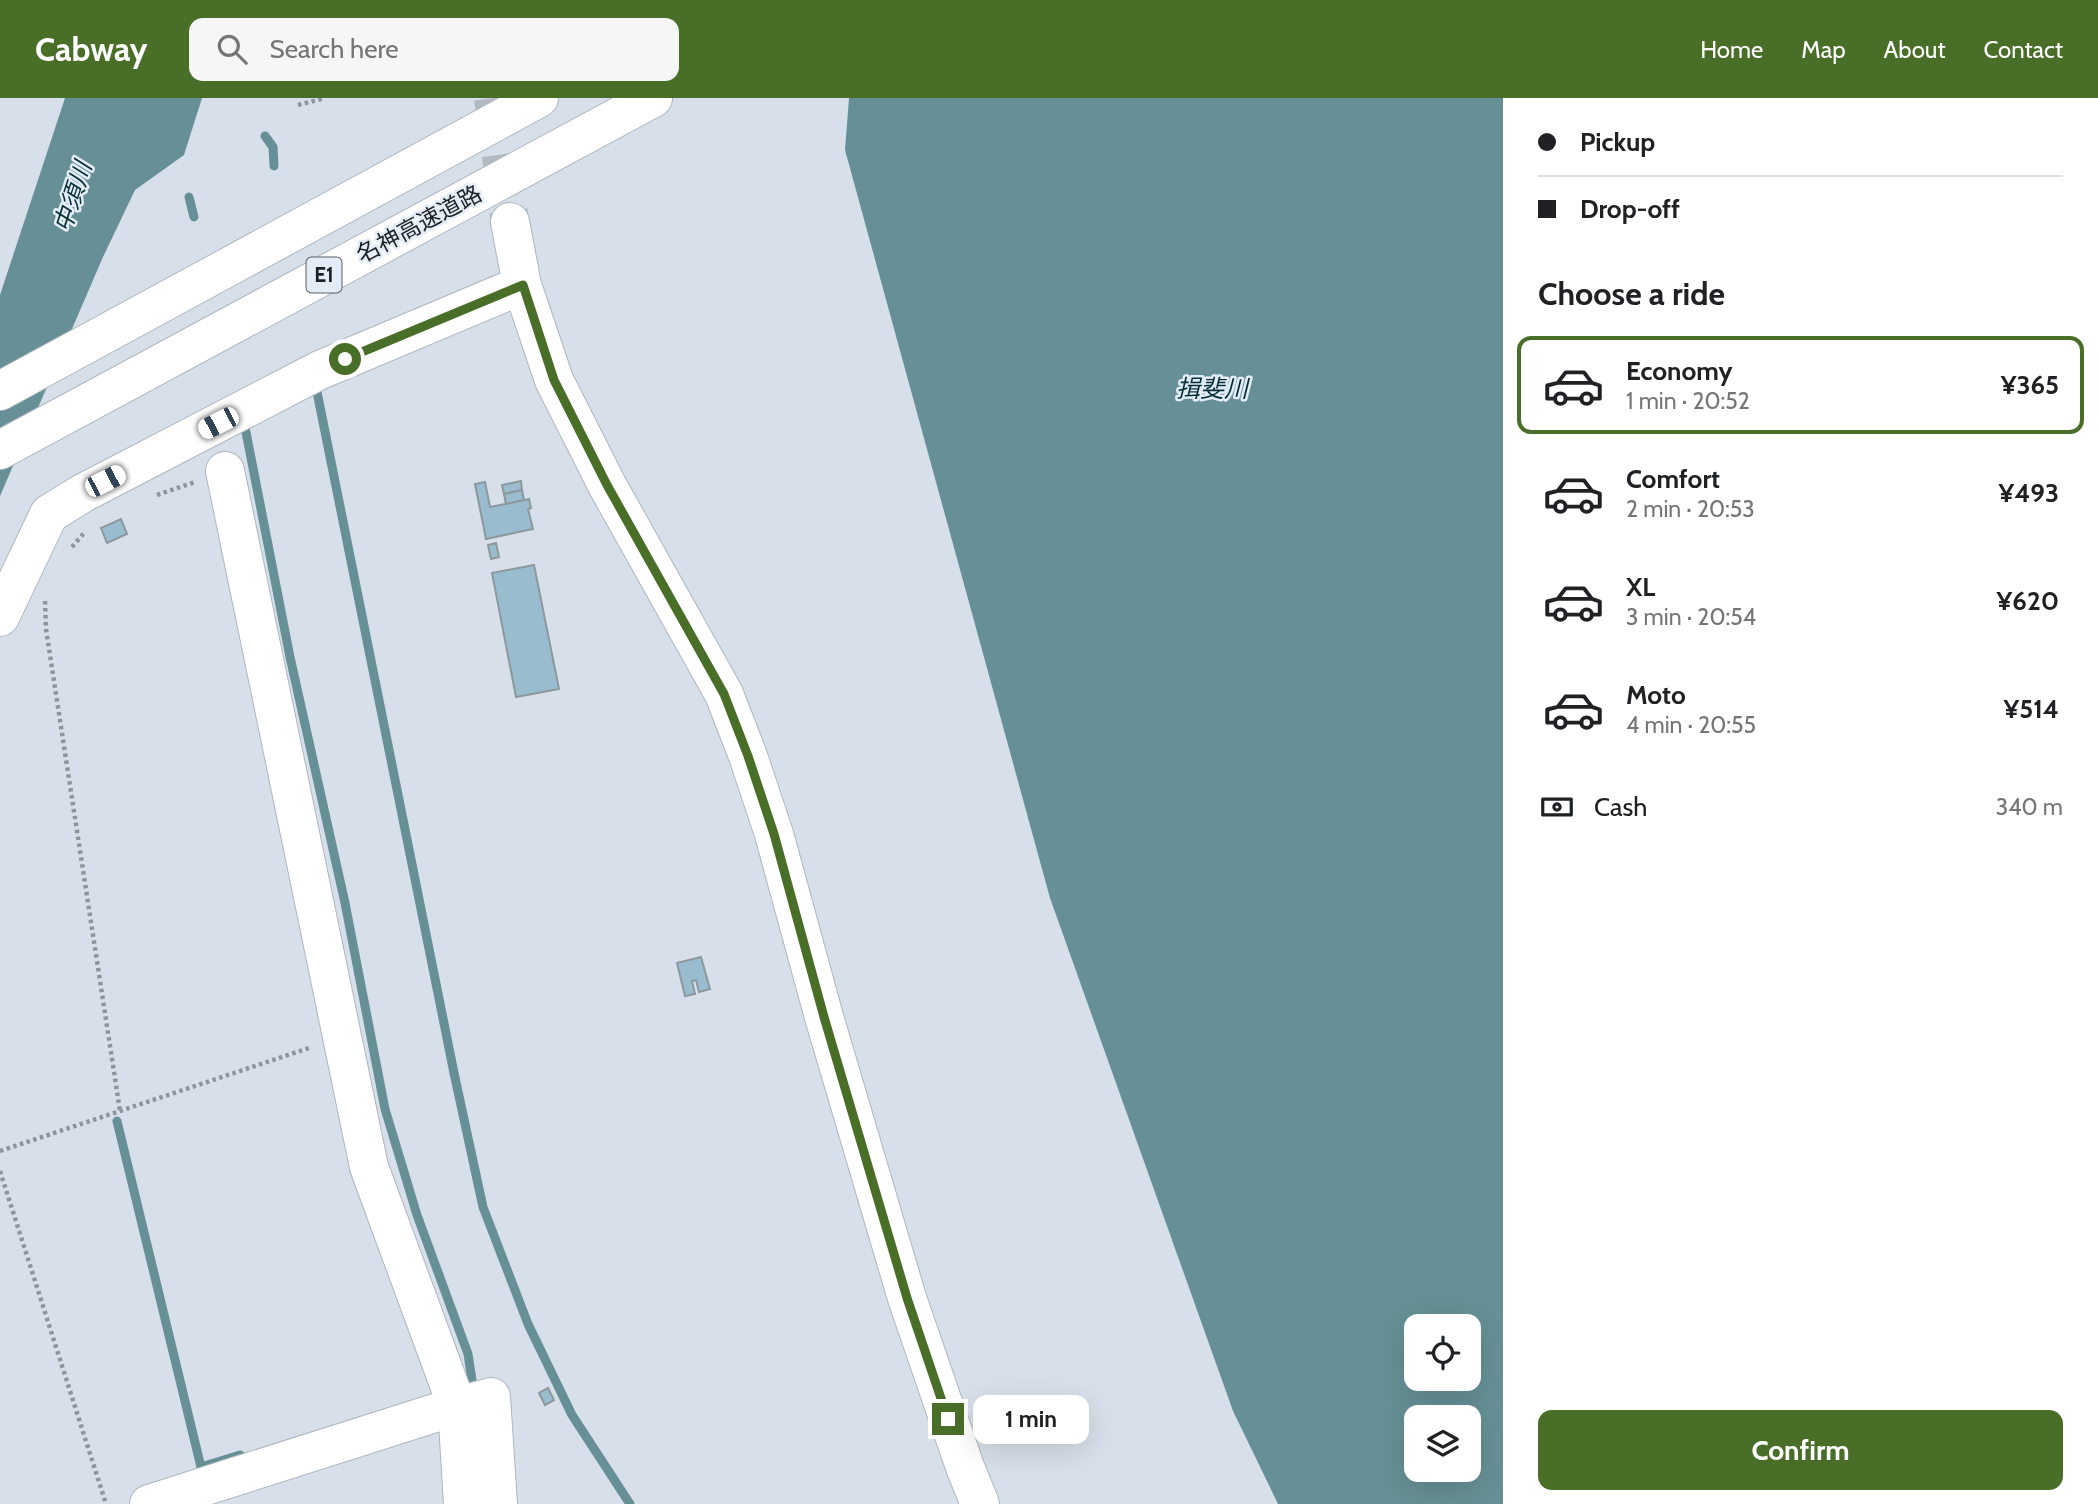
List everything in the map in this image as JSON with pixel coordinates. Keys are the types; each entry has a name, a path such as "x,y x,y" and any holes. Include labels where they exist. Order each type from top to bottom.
{"main road":[{"name":"E1","path":"0,391 539,98"},
{"name":"名神高速道路","path":"0,450 651,99"},
{"path":"510,222 523,285 554,380 607,485 724,694 748,756 774,834 824,1017 907,1298 965,1468 980,1504"},
{"path":"0,617 49,514 60,507 320,370 523,285"},
{"path":"225,471 369,1167 457,1406 463,1504"},
{"path":"149,1504 491,1396 498,1504"}],"path":[{"path":"298,105 325,98"},
{"path":"154,495 225,471"},
{"path":"69,550 87,530"},
{"path":"45,595 46,629 120,1111"},
{"path":"0,1151 342,1037"},
{"path":"0,1171 106,1504"}],"water":[{"name":"中須川","path":"65,98 202,98 184,155 135,190 103,257 0,496 0,295"},
{"name":"揖斐川","path":"849,98 1503,98 1503,1504 1278,1504 1233,1411 1050,898 845,150"}],"building":[{"path":"521,481 522,490 504,494 502,485"},
{"path":"485,482 490,507 529,499 531,508 528,509 533,529 486,539 475,484"},
{"path":"522,490 524,500 506,504 504,494"},
{"path":"121,519 127,534 107,543 101,528"},
{"path":"496,543 499,557 491,559 488,545"},
{"path":"534,565 559,689 516,697 492,573"},
{"path":"701,957 710,989 699,992 696,980 692,981 695,994 685,996 677,963"},
{"path":"548,1388 554,1400 545,1405 539,1393"}],"waterway":[{"path":"265,136 273,147 274,166"},
{"path":"189,197 194,217"},
{"path":"316,387 483,1207 528,1324 572,1415 630,1504"},
{"path":"244,422 290,657 345,903 385,1109 417,1215 468,1354 474,1393"},
{"path":"117,1121 201,1467 240,1455"}],"tunnel":[{"path":"493,98 510,222"}],"route":[{"path":"345,359 523,285 554,380 607,485 724,694 748,756 774,834 824,1017 907,1298 948,1419"}]}
